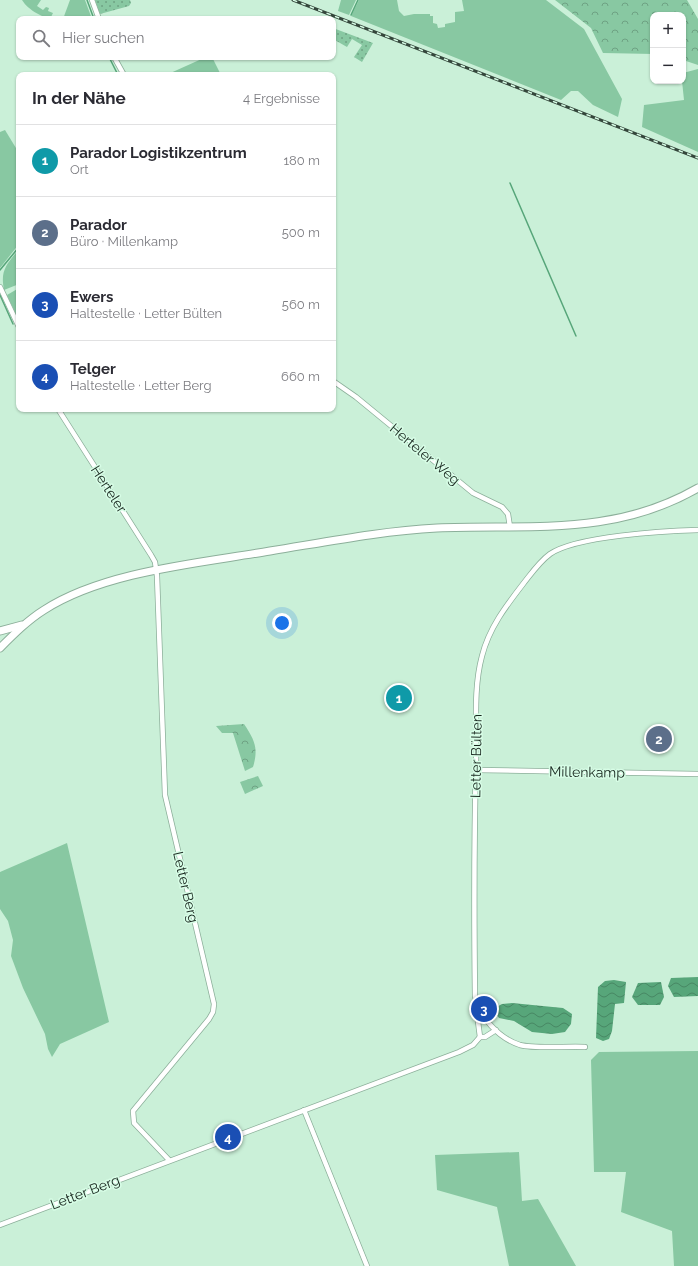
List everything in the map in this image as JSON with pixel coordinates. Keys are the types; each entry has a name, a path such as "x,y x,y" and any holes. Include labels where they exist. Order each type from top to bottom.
{"main road":[{"path":"0,648 28,622 45,609 92,588 129,576 380,534 438,528 578,525 611,520 649,511 698,488"},
{"path":"683,496 698,495"},
{"path":"0,630 28,622"}],"street":[{"path":"92,0 98,16"},
{"path":"116,60 122,72"},
{"path":"0,287 16,322"},
{"name":"Herteler Weg","path":"336,383 356,397 473,493 502,507 508,514 510,527"},
{"name":"Herteler","path":"60,412 151,555 156,571"},
{"name":"Letter Bülten","path":"585,1046 520,1045 496,1030 483,1016 476,1000 476,770 478,676 482,655 489,636 499,617 541,562 561,548 572,544 670,531 698,530"},
{"name":"Letter Berg","path":"156,571 160,630 165,795 214,1004 209,1018 133,1112 134,1122 169,1160"},
{"name":"Millenkamp","path":"476,770 698,774"},
{"path":"476,1000 480,1037 485,1037 496,1030"},
{"name":"Letter Berg","path":"0,1225 169,1160 459,1052 473,1045 480,1037"},
{"path":"304,1110 367,1266"}],"green space":[{"path":"22,0 41,0 37,6 43,10 46,7 49,8 48,11 53,13 52,16 44,16 25,4"},
{"path":"70,0 85,0 91,16 64,16"},
{"path":"95,0 130,0 131,3 129,6 100,14"},
{"path":"341,0 356,0 349,15 338,11"},
{"path":"359,0 397,0 399,11 404,16 414,14 430,14 430,16 433,16 433,23 437,24 438,28 445,27 445,24 455,22 455,12 464,11 462,0 546,0 584,29 622,99 618,117 593,105 578,91 571,91 561,100 351,16"},
{"path":"555,0 687,0 698,19 698,65 686,61 686,12 650,12 650,54 603,53 591,28"},
{"path":"336,29 373,43 362,62 354,57 362,45 352,39 347,47 336,41"},
{"path":"199,60 214,60 220,72 173,72"},
{"path":"698,69 698,152 642,127 644,105 684,100 682,84 686,84 686,72"},
{"path":"5,130 16,148 16,248 0,268 0,132"},
{"path":"16,253 16,285 4,290 3,277 8,263"},
{"path":"16,290 16,314 7,295"},
{"path":"244,724 253,739 256,754 253,767 245,771 233,733 222,733 216,726"},
{"path":"258,776 263,786 245,794 240,782"},
{"path":"67,843 109,1022 60,1044 52,1057 48,1049 45,1034 23,988 11,956 13,940 8,921 0,909 0,872"},
{"path":"698,1051 698,1266 674,1266 672,1231 621,1212 626,1172 594,1172 591,1060 599,1052"},
{"path":"519,1152 522,1201 538,1199 576,1266 509,1266 497,1207 437,1190 435,1155"}],"water":[{"path":"698,977 698,996 674,997 668,986 671,978"},
{"path":"614,980 626,982 624,1003 615,1004 612,1031 609,1039 603,1041 596,1038 598,987 605,981"},
{"path":"661,982 664,997 660,1005 638,1005 632,997 638,983"},
{"path":"512,1003 563,1008 572,1014 571,1024 565,1032 552,1034 532,1032 514,1021 499,1018 493,1009 502,1004"}],"waterway":[{"path":"87,0 93,16"},
{"path":"351,15 358,0"},
{"path":"110,60 116,72"},
{"path":"510,183 576,336"},
{"path":"0,270 16,251"},
{"path":"0,295 13,324"}],"railway":[{"path":"293,0 334,16"},
{"path":"336,17 698,158"}],"place":[{"name":"Parador Logistikzentrum","path":"399,698"},
{"name":"Parador","path":"659,739"},
{"name":"Ewers","path":"484,1009"},
{"name":"Telger","path":"228,1137"}]}
